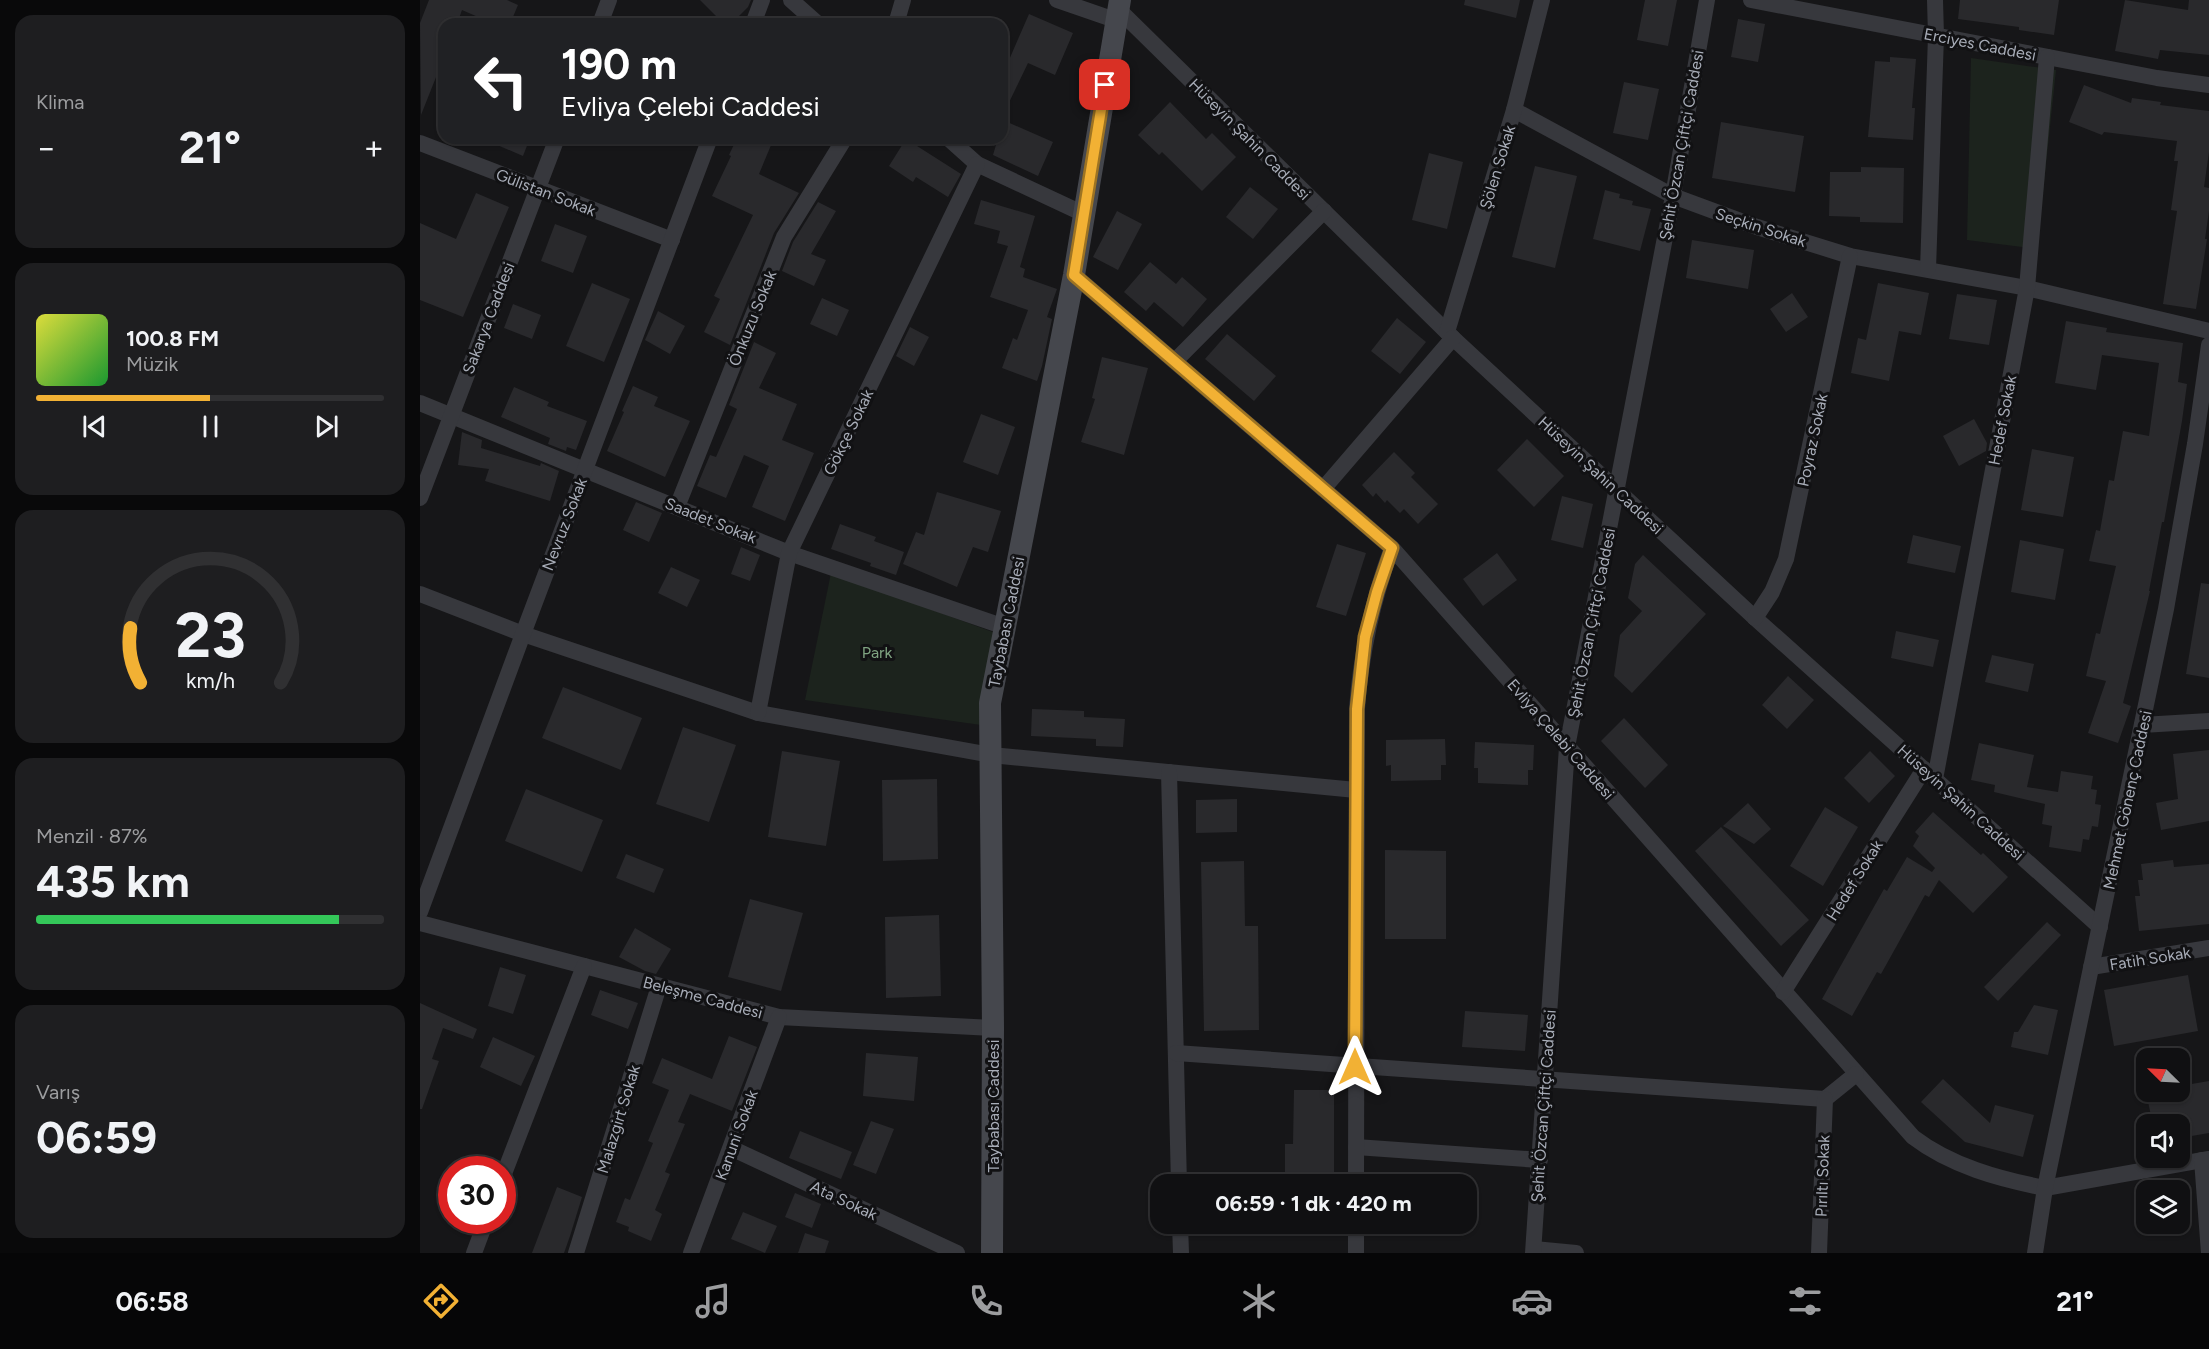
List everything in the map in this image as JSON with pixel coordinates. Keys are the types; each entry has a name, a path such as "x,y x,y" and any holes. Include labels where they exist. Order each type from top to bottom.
{"street":[{"path":"602,18 609,0"},
{"path":"755,18 762,0"},
{"path":"791,0 811,18"},
{"path":"898,18 903,0"},
{"path":"1057,0 1117,9"},
{"name":"Şölen Sokak","path":"1450,335 1514,110 1542,0"},
{"name":"Şehit Özcan Çiftçi Caddesi","path":"1533,1251 1567,747 1673,196 1707,0"},
{"name":"Erciyes Caddesi","path":"1752,0 2157,78 2209,85"},
{"path":"1928,268 1936,36 1935,0"},
{"name":"Hüseyin Şahin Caddesi","path":"1117,9 1450,335 1755,618 2100,927"},
{"name":"Taybabası Caddesi","path":"992,1253 993,1028 990,703 1074,275 1117,9"},
{"name":"Hedef Sokak","path":"1783,992 1930,774 2027,288 2047,57"},
{"name":"Seçkin Sokak","path":"1514,110 1673,196 1757,227 1850,256 1928,268 2027,288 2209,331"},
{"name":"Gülistan Sokak","path":"420,143 672,240"},
{"name":"Sakarya Caddesi","path":"420,498 554,144"},
{"name":"Nevruz Sokak","path":"420,912 708,144"},
{"name":"Önkuzu Sokak","path":"678,507 784,237 841,144"},
{"path":"955,144 977,164 1084,214"},
{"name":"Gökçe Sokak","path":"758,713 789,552 977,164"},
{"path":"1175,361 1324,211"},
{"name":"Poyraz Sokak","path":"1755,618 1772,592 1786,559 1850,256"},
{"name":"Evliya Çelebi Caddesi","path":"1074,275 1392,548 1902,1126 1925,1146 1977,1170 2019,1183 2045,1188"},
{"path":"1323,489 1450,335"},
{"name":"Mehmet Gönenç Caddesi","path":"2035,1253 2045,1188 2181,528 2209,345"},
{"name":"Saadet Sokak","path":"420,403 789,552 1005,627"},
{"path":"1356,1174 1357,709 1360,673 1372,607 1392,548"},
{"path":"420,594 523,634 758,713 991,755 1356,790"},
{"path":"2142,725 2209,721"},
{"path":"1169,772 1179,1174"},
{"name":"Beleşme Caddesi","path":"420,924 779,1017 993,1028"},
{"name":"Fatih Sokak","path":"2091,968 2209,948"},
{"path":"511,1156 584,966"},
{"name":"Malazgirt Sokak","path":"576,1253 659,986"},
{"name":"Kanuni Sokak","path":"692,1253 779,1017"},
{"path":"1176,1053 1825,1099 1856,1074"},
{"name":"Pırıltı Sokak","path":"1819,1253 1825,1099"},
{"path":"1356,1147 1540,1160"},
{"name":"Ata Sokak","path":"731,1148 957,1253"},
{"path":"2045,1188 2205,1159 2209,1253"},
{"path":"474,1253 481,1234"},
{"path":"1180,1234 1181,1253"},
{"path":"1356,1234 1356,1253"},
{"path":"1533,1251 1576,1253"}],"green space":[{"path":"1971,58 2056,70 2037,249 1967,240"},
{"name":"Park","path":"831,573 1001,635 988,726 805,700"}],"building":[{"path":"429,0 507,0 518,5 513,18 480,18 462,10 459,18 438,18 438,72 421,115 420,23"},
{"path":"700,0 751,0 748,7 737,18 718,18"},
{"path":"1465,0 1520,0 1516,18 1464,5"},
{"path":"1645,0 1677,0 1668,46 1637,40"},
{"path":"1960,0 2059,0 2054,35 2019,30 2019,27 1958,19"},
{"path":"2125,0 2188,10 2189,0 2209,0 2209,55 2160,50 2158,59 2115,51"},
{"path":"1029,14 1073,33 1055,75 1028,63 1008,105 1008,62"},
{"path":"1738,19 1765,24 1758,62 1731,57"},
{"path":"1890,57 1916,59 1912,108 1915,108 1913,140 1868,137 1875,61 1890,62"},
{"path":"1624,82 1659,89 1648,140 1613,133"},
{"path":"2084,85 2131,103 2132,98 2161,102 2160,105 2209,111 2209,152 2204,187 2209,188 2209,211 2196,309 2163,304 2177,211 2171,210 2178,161 2174,161 2177,141 2104,132 2102,135 2069,122"},
{"path":"1170,102 1206,139 1212,133 1236,157 1202,191 1162,152 1159,155 1138,135"},
{"path":"1008,122 1053,142 1038,176 993,155 996,144 1008,144"},
{"path":"1721,122 1804,136 1795,192 1712,178"},
{"path":"495,144 528,144 523,156"},
{"path":"734,144 772,144 759,174 799,193 774,233 730,345 704,332 720,299 714,296 753,215 712,196 731,156 729,155"},
{"path":"903,144 914,144 961,174 948,197 916,177 913,182 889,166"},
{"path":"1429,153 1463,162 1447,229 1412,220"},
{"path":"1535,166 1577,176 1555,268 1512,257"},
{"path":"1861,167 1904,168 1903,223 1860,222 1860,217 1829,216 1830,172 1861,172"},
{"path":"1250,187 1278,209 1253,239 1226,217"},
{"path":"1605,190 1620,194 1619,198 1633,201 1632,205 1651,209 1640,251 1593,239"},
{"path":"476,193 509,207 463,317 420,300 420,223 456,239"},
{"path":"981,200 1035,216 1020,267 1025,269 1023,277 1057,289 1047,317 1052,319 1037,381 1002,368 1013,338 1017,340 1028,310 990,297 1008,246 997,243 1000,231 974,224"},
{"path":"818,202 836,211 811,254 826,260 814,286 782,271 793,242"},
{"path":"1117,211 1142,224 1118,270 1093,257"},
{"path":"555,224 587,236 573,273 541,261"},
{"path":"1692,240 1754,250 1748,289 1686,278"},
{"path":"1150,262 1176,284 1182,277 1207,299 1183,327 1154,302 1146,311 1124,292"},
{"path":"592,283 630,299 604,362 566,346"},
{"path":"1878,283 1929,293 1921,335 1899,331 1889,381 1851,373 1858,338 1866,340"},
{"path":"1792,293 1808,317 1786,332 1770,309"},
{"path":"1957,294 1997,300 1989,345 1949,339"},
{"path":"822,298 849,310 837,336 810,324"},
{"path":"513,304 541,315 532,339 504,328"},
{"path":"658,311 685,326 670,354 645,340"},
{"path":"1397,318 1426,342 1400,374 1371,351"},
{"path":"2066,321 2107,328 2106,332 2183,343 2178,382 2187,384 2182,421 2150,591 2123,703 2131,706 2118,743 2088,733 2106,681 2086,676 2096,633 2100,634 2116,566 2089,561 2096,530 2100,531 2109,480 2114,481 2123,431 2149,436 2159,363 2102,355 2096,390 2055,383"},
{"path":"910,327 929,337 914,366 896,356"},
{"path":"1227,334 1276,376 1254,401 1205,359"},
{"path":"754,342 776,353 759,388 797,404 782,440 814,453 785,521 752,507 769,466 744,455 726,498 697,486 710,455 716,457 737,409 729,405"},
{"path":"1102,357 1148,368 1124,455 1081,442 1095,399 1092,398"},
{"path":"633,386 658,397 654,406 690,421 665,477 607,451"},
{"path":"514,387 549,402 547,406 587,421 576,450 567,447 566,451 548,444 550,438 501,417"},
{"path":"981,414 1015,427 998,475 963,462"},
{"path":"1974,419 1987,443 1986,451 1959,466 1943,436"},
{"path":"462,432 482,440 481,448 540,466 541,463 559,471 550,501 485,481 489,469 458,465"},
{"path":"1527,439 1564,476 1534,507 1497,470"},
{"path":"2032,449 2074,457 2063,517 2021,510"},
{"path":"1394,452 1415,473 1411,477 1438,504 1418,524 1404,509 1400,513 1387,500 1385,503 1376,493 1373,497 1362,485"},
{"path":"937,492 1001,511 988,552 973,547 957,587 903,564 916,532 924,535"},
{"path":"1562,496 1593,504 1583,548 1551,540"},
{"path":"636,502 662,513 649,542 623,530"},
{"path":"840,524 876,537 874,541 904,552 896,575 870,566 871,563 831,549"},
{"path":"1913,535 1961,546 1955,573 1907,563"},
{"path":"2020,540 2064,549 2055,600 2011,592"},
{"path":"1337,544 1366,553 1346,616 1316,607"},
{"path":"741,547 760,555 750,581 731,574"},
{"path":"1497,553 1517,580 1483,606 1463,579"},
{"path":"1643,555 1706,614 1632,693 1614,676 1620,635 1642,611 1628,598 1635,564"},
{"path":"671,567 700,580 687,607 658,593"},
{"path":"2201,583 2209,584 2209,678 2186,674"},
{"path":"1896,631 1939,640 1933,667 1891,658"},
{"path":"1992,655 2034,664 2028,692 1985,682"},
{"path":"1788,676 1814,700 1787,729 1762,705"},
{"path":"563,687 642,718 621,770 542,738"},
{"path":"1032,709 1084,711 1084,717 1125,719 1123,747 1096,746 1096,739 1031,736"},
{"path":"1624,718 1668,765 1645,788 1601,741"},
{"path":"683,727 736,745 709,822 656,804"},
{"path":"1445,739 1446,765 1441,765 1441,780 1391,781 1391,765 1386,766 1386,740"},
{"path":"1475,742 1534,745 1533,770 1528,770 1528,785 1478,783 1478,768 1474,768"},
{"path":"1979,743 2034,755 2027,787 2058,792 2061,771 2093,776 2091,789 2097,790 2095,804 2101,805 2098,827 2092,826 2089,840 2083,839 2081,852 2049,847 2052,826 2042,824 2045,804 1994,792 1995,785 1971,780"},
{"path":"2209,750 2209,821 2161,830 2156,803 2178,799 2173,754"},
{"path":"782,751 840,761 826,846 768,837"},
{"path":"1870,751 1895,776 1869,803 1844,778"},
{"path":"937,779 938,859 883,861 882,780"},
{"path":"526,789 603,820 582,872 505,841"},
{"path":"1237,799 1237,832 1196,833 1196,800"},
{"path":"1748,803 1771,829 1754,844 1723,826"},
{"path":"1825,807 1858,827 1823,886 1790,866"},
{"path":"1933,812 2008,877 1973,913 1939,880 1929,897 1925,895 1881,974 1877,972 1852,1016 1822,999 1884,889 1887,891 1907,857 1932,872 1935,868 1913,846 1919,836 1915,832"},
{"path":"1721,827 1809,920 1781,946 1695,851"},
{"path":"1385,850 1446,851 1446,939 1385,939"},
{"path":"626,854 664,869 654,893 616,878"},
{"path":"2173,860 2174,867 2209,864 2209,924 2139,931 2135,896 2140,896 2138,880 2143,880 2141,864"},
{"path":"1244,861 1245,926 1258,926 1259,1030 1204,1031 1201,862"},
{"path":"750,899 803,913 781,991 728,977"},
{"path":"939,915 941,996 886,998 885,917"},
{"path":"2047,922 2061,935 1998,1001 1984,987"},
{"path":"635,928 671,949 656,974 645,971 619,957"},
{"path":"500,967 526,975 513,1014 488,1006"},
{"path":"2188,975 2198,1031 2114,1046 2104,990"},
{"path":"600,990 638,1003 628,1029 591,1015"},
{"path":"420,1003 477,1029 473,1039 443,1028 432,1059 439,1061 422,1109 420,1109"},
{"path":"2034,1005 2058,1010 2048,1055 2011,1047 2014,1032 2018,1032"},
{"path":"1465,1011 1528,1015 1525,1051 1462,1047"},
{"path":"729,1036 757,1047 732,1111 690,1094 678,1122 685,1124 665,1172 670,1174 655,1210 662,1214 651,1241 628,1231 629,1227 616,1222 625,1198 630,1200 653,1143 648,1141 669,1090 652,1083 662,1058 712,1079"},
{"path":"493,1037 535,1056 521,1086 480,1067"},
{"path":"866,1053 918,1057 914,1101 863,1096"},
{"path":"1943,1079 1990,1123 1995,1105 2034,1115 2023,1157 1965,1142 1921,1102"},
{"path":"2209,1081 2209,1133 2190,1136 2190,1114 2151,1114 2148,1102 2190,1102 2190,1084"},
{"path":"1294,1090 1334,1090 1334,1174 1285,1174 1285,1144 1293,1144"},
{"path":"871,1121 894,1129 876,1174 853,1165"},
{"path":"800,1131 852,1152 841,1179 789,1158"},
{"path":"557,1187 582,1197 564,1253 532,1253"},
{"path":"795,1193 821,1204 812,1228 785,1217"},
{"path":"743,1212 777,1226 765,1253 731,1239"},
{"path":"805,1233 829,1241 825,1253 798,1253"}],"route":[{"path":"1105,85 1074,275 1392,548 1381,577 1365,637 1357,709 1355,1067"}]}
